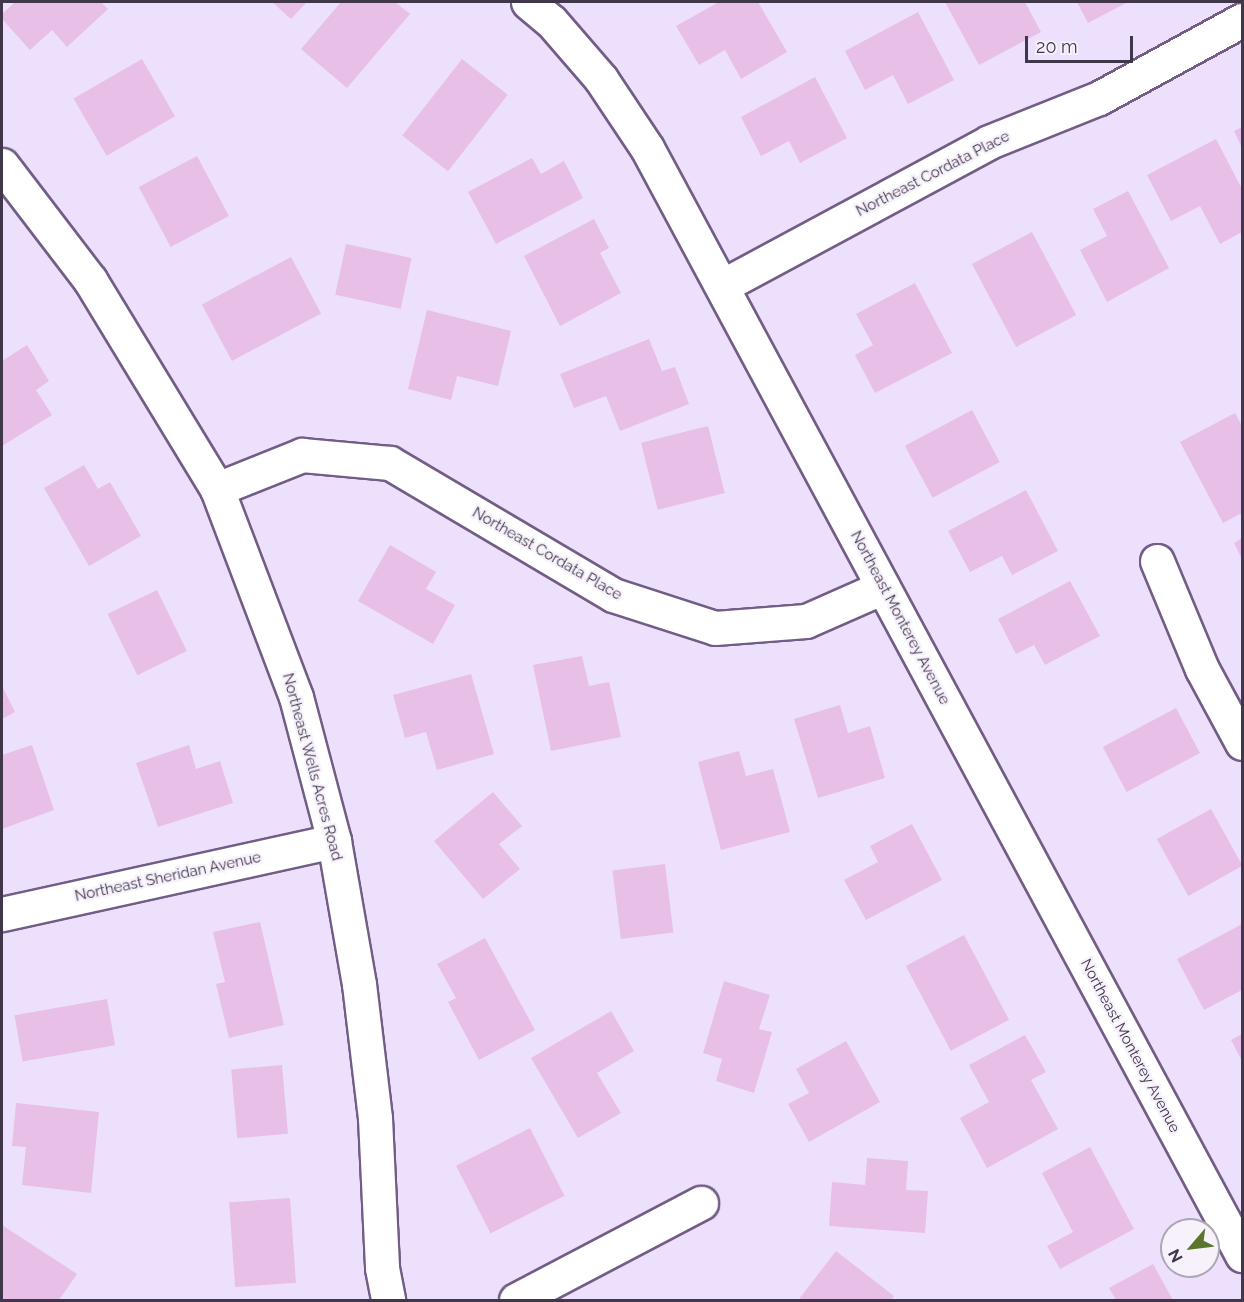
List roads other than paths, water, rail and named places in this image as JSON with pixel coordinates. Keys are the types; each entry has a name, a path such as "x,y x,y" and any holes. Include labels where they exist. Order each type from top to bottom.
{"street":[{"name":"Northeast Monterey Avenue","path":"528,2 551,21 601,79 647,148 1242,1255"},
{"name":"Northeast Cordata Place","path":"722,286 989,142 1099,98 1242,20"},
{"name":"Northeast Wells Acres Road","path":"2,165 90,280 217,489 296,698 334,841 365,1029 375,1118 382,1268 388,1300"},
{"name":"Northeast Cordata Place","path":"217,489 302,455 390,463 613,595 715,628 806,621 883,587"},
{"path":"1157,561 1202,669 1242,743"},
{"name":"Northeast Sheridan Avenue","path":"2,914 334,841"},
{"path":"516,1300 701,1203"}]}
